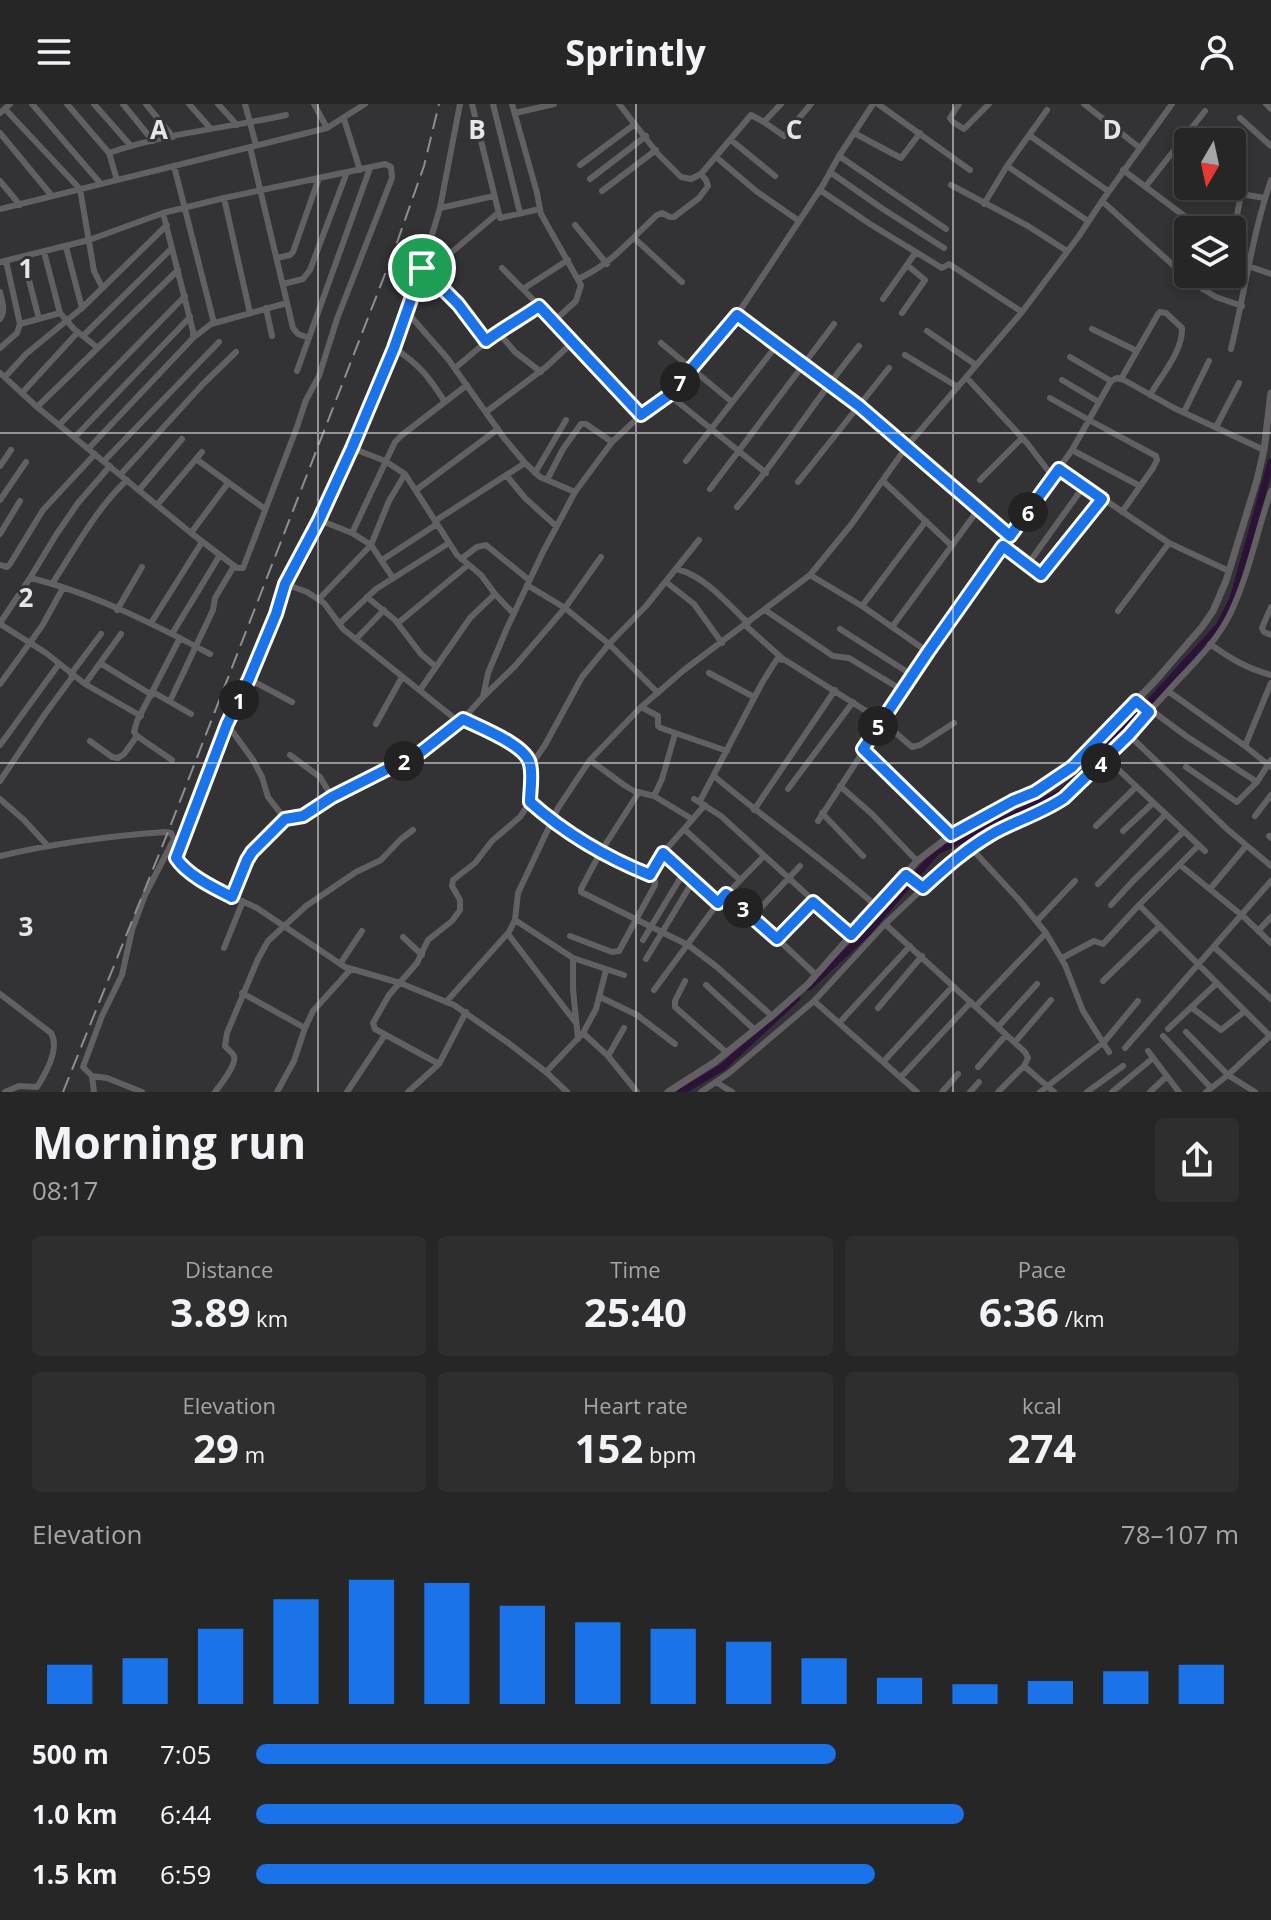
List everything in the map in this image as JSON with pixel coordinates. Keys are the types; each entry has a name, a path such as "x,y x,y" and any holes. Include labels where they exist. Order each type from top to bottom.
{"street":[{"path":"67,104 109,153 117,180"},
{"path":"94,104 131,146"},
{"path":"123,104 153,141"},
{"path":"146,104 173,137"},
{"path":"189,104 211,129"},
{"path":"218,104 237,125"},
{"path":"245,104 287,303 295,332 309,338"},
{"path":"176,858 227,724 276,614 285,584 319,520 394,348 440,208 460,104"},
{"path":"472,104 500,218 540,209"},
{"path":"493,104 520,213"},
{"path":"512,104 544,221 568,260 581,289 576,301 554,321"},
{"path":"515,113 554,104"},
{"path":"619,104 681,177 691,179 701,174 751,115 784,136 811,104"},
{"path":"764,122 781,104"},
{"path":"483,697 488,673 528,582 575,492 612,442 669,395 737,315 875,104 970,170"},
{"path":"959,104 950,118 964,129 989,104"},
{"path":"1084,104 1140,148"},
{"path":"446,1002 508,934 515,920 518,893 551,821 590,760 641,707 684,670 810,575 851,525 907,446 1022,312 1172,104"},
{"path":"1266,104 1271,109"},
{"path":"34,105 101,184"},
{"path":"315,105 327,128"},
{"path":"0,209 327,128 363,105"},
{"path":"5,109 80,189 94,271 102,287"},
{"path":"984,204 1047,110"},
{"path":"1146,186 1205,111"},
{"path":"109,153 153,141 286,115"},
{"path":"1240,118 1271,146"},
{"path":"344,119 360,170"},
{"path":"580,165 635,124"},
{"path":"0,133 52,196"},
{"path":"854,133 901,158 920,133"},
{"path":"1029,135 1108,191"},
{"path":"590,179 646,136"},
{"path":"731,140 775,176"},
{"path":"602,191 656,150"},
{"path":"839,156 946,229"},
{"path":"716,157 756,191 799,221"},
{"path":"0,348 17,333 20,324 3,262 89,240 163,213 389,165 392,178 337,319 319,376 303,405 245,565 240,569 202,542 2,375 82,308 167,225"},
{"path":"174,166 214,323"},
{"path":"1007,166 1088,221"},
{"path":"297,371 370,168"},
{"path":"1123,170 1185,216"},
{"path":"283,284 303,279 310,270 347,172"},
{"path":"830,172 944,248"},
{"path":"578,279 607,264 657,215 662,213 674,217 699,198 708,186 701,174"},
{"path":"277,258 293,252 319,178"},
{"path":"1231,349 1258,221 1271,180"},
{"path":"0,181 20,205"},
{"path":"951,185 1028,226 1067,251"},
{"path":"820,190 942,268 949,264 1022,312"},
{"path":"1246,195 1265,198"},
{"path":"440,208 494,196"},
{"path":"224,198 250,313"},
{"path":"1102,201 1193,283 1216,297 1242,306"},
{"path":"163,213 193,338"},
{"path":"428,250 439,258 446,257 498,213"},
{"path":"575,225 607,264"},
{"path":"634,238 682,282"},
{"path":"66,247 82,308"},
{"path":"22,393 172,248"},
{"path":"44,252 60,313 66,322 98,348"},
{"path":"883,299 916,252"},
{"path":"23,257 39,319"},
{"path":"523,289 568,260"},
{"path":"902,313 925,280 907,265"},
{"path":"1248,266 1271,274"},
{"path":"422,268 458,304 486,341"},
{"path":"502,268 641,415"},
{"path":"37,407 178,270"},
{"path":"0,292 3,307 0,319"},
{"path":"59,425 185,296"},
{"path":"0,565 7,567 10,564 43,510 193,338 214,323 287,303"},
{"path":"455,368 498,332 539,306"},
{"path":"266,308 272,336"},
{"path":"407,312 455,368 525,463 547,480 575,492"},
{"path":"1121,379 1160,312 1166,313 1182,328 1183,334 1150,395"},
{"path":"20,324 60,313"},
{"path":"737,315 859,406 1010,536"},
{"path":"75,437 190,317"},
{"path":"710,489 834,324"},
{"path":"1092,329 1137,351"},
{"path":"927,331 976,365"},
{"path":"498,332 515,352 541,372"},
{"path":"486,412 541,372 574,341"},
{"path":"141,716 85,684 0,624 56,535 107,464 219,342"},
{"path":"661,343 732,402"},
{"path":"686,461 777,345"},
{"path":"737,507 766,473 859,346"},
{"path":"394,348 415,361 445,402"},
{"path":"52,584 124,477 203,384 236,352"},
{"path":"905,355 958,387"},
{"path":"1070,357 1111,381 1121,379 1264,450"},
{"path":"1184,412 1209,361"},
{"path":"798,482 889,368"},
{"path":"966,377 1053,477"},
{"path":"1062,380 1099,402"},
{"path":"818,821 912,675 1072,450 1111,381"},
{"path":"1216,427 1239,383"},
{"path":"352,533 398,438 467,385"},
{"path":"748,1046 755,1030 816,975 876,906 994,833 1054,805 1074,790 1129,735 1219,598 1257,480 1271,393"},
{"path":"669,395 766,473"},
{"path":"1050,398 1156,456 1157,461 1122,512"},
{"path":"535,473 566,420"},
{"path":"547,480 563,449 581,424 586,424 612,442"},
{"path":"416,490 498,429"},
{"path":"980,480 1022,438"},
{"path":"139,490 182,439"},
{"path":"352,448 385,461 405,474 461,559 481,575 514,614"},
{"path":"0,466 11,450"},
{"path":"1072,450 1140,486"},
{"path":"157,505 202,452"},
{"path":"196,459 265,509"},
{"path":"0,500 26,462"},
{"path":"382,560 525,463"},
{"path":"1059,469 1169,543 1229,571"},
{"path":"319,599 371,545 389,501 405,474"},
{"path":"506,475 525,498 556,526"},
{"path":"883,481 952,546"},
{"path":"191,533 228,483"},
{"path":"1028,564 1084,486"},
{"path":"701,1092 716,1082 748,1046 814,1001 885,924 914,881 917,861 951,835 1061,776 1168,691 1210,644 1232,610 1268,509 1271,491"},
{"path":"1003,546 1041,575 1102,499"},
{"path":"0,534 20,501"},
{"path":"892,627 978,510"},
{"path":"319,520 352,533 371,545 393,578"},
{"path":"862,606 926,521"},
{"path":"531,765 577,685 699,540"},
{"path":"151,623 202,542"},
{"path":"339,624 367,597 449,543"},
{"path":"1118,611 1169,543"},
{"path":"461,559 477,547 486,545 528,582 609,644 658,693"},
{"path":"172,634 220,555"},
{"path":"232,897 252,852 285,819 303,816 332,797 421,752 461,721 515,666 565,608 601,557"},
{"path":"398,623 468,565"},
{"path":"170,701 213,610 215,598 234,566"},
{"path":"117,610 142,567"},
{"path":"677,569 691,573 716,592 783,659 882,721 907,743 916,747 954,723"},
{"path":"810,575 862,606 928,652"},
{"path":"30,578 151,623 210,654"},
{"path":"666,582 694,604 722,643"},
{"path":"285,584 319,599 339,624 402,677 461,721 519,748 531,765 530,802 520,817 492,841 475,863 453,880 460,910 452,921 430,937 415,966 389,995 373,1023 373,1027 385,1035 439,1064"},
{"path":"0,684 42,626 63,588"},
{"path":"420,690 470,618 495,594"},
{"path":"367,597 398,623 421,654 436,667"},
{"path":"1271,607 1262,628 1271,635"},
{"path":"356,639 384,610"},
{"path":"765,610 833,656 851,658 902,690"},
{"path":"840,629 912,675"},
{"path":"0,781 101,634"},
{"path":"85,684 121,634"},
{"path":"172,760 137,736 135,729 180,638"},
{"path":"1210,644 1236,663 1271,675"},
{"path":"650,875 663,853 692,819 754,697 774,662 783,659"},
{"path":"100,663 191,714"},
{"path":"0,745 59,664"},
{"path":"709,673 754,697"},
{"path":"376,724 402,677"},
{"path":"249,679 292,702"},
{"path":"1245,746 1271,683"},
{"path":"754,810 835,690"},
{"path":"1168,691 1270,764 1237,802 1186,767"},
{"path":"788,789 853,702"},
{"path":"641,707 658,716 659,726 727,751"},
{"path":"1145,708 1257,782"},
{"path":"227,724 246,748 262,777 268,797 285,819"},
{"path":"654,796 675,734"},
{"path":"1129,735 1271,866"},
{"path":"90,741 118,758 137,736"},
{"path":"863,749 951,835"},
{"path":"290,755 320,777 332,797"},
{"path":"1106,758 1205,851"},
{"path":"590,760 616,780 654,796 692,819"},
{"path":"714,776 876,906"},
{"path":"840,786 917,861"},
{"path":"1096,826 1136,787"},
{"path":"639,792 600,853 581,892 688,945 772,1016"},
{"path":"1255,816 1271,795"},
{"path":"0,799 47,845"},
{"path":"530,802 551,821 600,853 650,875 655,884 617,952 570,936"},
{"path":"700,802 721,816 851,935"},
{"path":"1123,831 1153,803"},
{"path":"822,813 863,856"},
{"path":"1098,884 1165,815"},
{"path":"684,829 740,880"},
{"path":"215,1092 235,1060 225,1046 225,1040 262,950 284,925 327,891 381,860 413,830"},
{"path":"1111,905 1184,831"},
{"path":"0,856 87,839 171,833 176,858 185,869 212,887 284,925 340,964 400,983 466,1012 546,1072 567,1092"},
{"path":"142,1092 107,1078 92,1076 83,1067 102,1016 122,975 132,930 151,879 174,839"},
{"path":"1062,958 1094,941 1103,944 1199,845"},
{"path":"1210,889 1246,846"},
{"path":"971,848 1046,933 1062,958 1083,1011 1109,1052"},
{"path":"663,853 718,903"},
{"path":"654,990 718,903 764,856"},
{"path":"1180,865 1271,943"},
{"path":"753,916 800,866"},
{"path":"643,940 684,872"},
{"path":"646,959 693,881"},
{"path":"1037,921 1075,881"},
{"path":"1125,1048 1271,881"},
{"path":"726,894 816,975"},
{"path":"224,948 243,901"},
{"path":"777,939 813,902"},
{"path":"1139,905 1271,1036 1208,1090 1165,1032 1217,983"},
{"path":"1258,931 1271,917"},
{"path":"515,920 573,958 624,975"},
{"path":"885,924 1027,1055 1024,1066 998,1092"},
{"path":"1103,981 1160,926"},
{"path":"340,964 362,931"},
{"path":"901,1077 1046,933"},
{"path":"508,934 576,1023"},
{"path":"403,937 422,955"},
{"path":"840,1022 910,946"},
{"path":"1214,947 1271,999"},
{"path":"878,1008 922,956"},
{"path":"573,958 572,981 580,1036 608,1056 637,1092"},
{"path":"277,1092 294,1061 313,1011 351,969"},
{"path":"546,1072 580,1036 592,1018 606,970"},
{"path":"685,981 676,996 675,1007 726,1052"},
{"path":"998,1027 1037,984"},
{"path":"706,985 755,1030"},
{"path":"884,1061 953,986"},
{"path":"242,993 305,1028"},
{"path":"0,994 51,1033 55,1042 37,1087 19,1086 5,1092"},
{"path":"600,997 637,1015 675,1044"},
{"path":"1015,1042 1051,1000"},
{"path":"814,1001 884,1061 911,1090"},
{"path":"1040,1092 1104,1042 1138,1001"},
{"path":"1191,1007 1221,1030 1245,1011"},
{"path":"408,1092 439,1064 466,1012"},
{"path":"608,1056 624,1028"},
{"path":"1186,1032 1228,1075 1255,1092"},
{"path":"347,1092 385,1035"},
{"path":"978,1067 1006,1035"},
{"path":"668,1092 726,1052 748,1046"},
{"path":"1112,1092 1150,1054 1179,1092"},
{"path":"1024,1066 1054,1092"},
{"path":"1087,1092 1123,1066"},
{"path":"942,1092 958,1074"},
{"path":"92,1076 94,1092"},
{"path":"1151,1092 1167,1076"},
{"path":"716,1082 732,1092"},
{"path":"970,1092 979,1082"}],"waterway":[{"path":"809,987 867,933 937,851 1062,792 1102,754 1219,626 1233,599 1271,462"},
{"path":"681,1092 723,1067 797,998"}],"railway":[{"path":"63,1092 168,832 394,251 424,166 439,104"}],"route":[{"path":"422,268 458,304 486,341 539,306 641,415 669,395 737,315 859,406 1010,536 1059,469 1102,499 1041,575 1003,546 863,749 951,835 1061,776 1136,701 1149,712 1064,798 994,833 953,860 923,888 906,875 851,935 813,902 777,939 726,894 718,903 663,853 650,875 600,853 551,821 530,802 531,765 524,752 463,719 421,752 332,797 303,816 289,817 278,824 252,852 232,897 212,887 182,866 176,858 227,724 276,614 285,584 319,520 394,348 422,268"}]}
